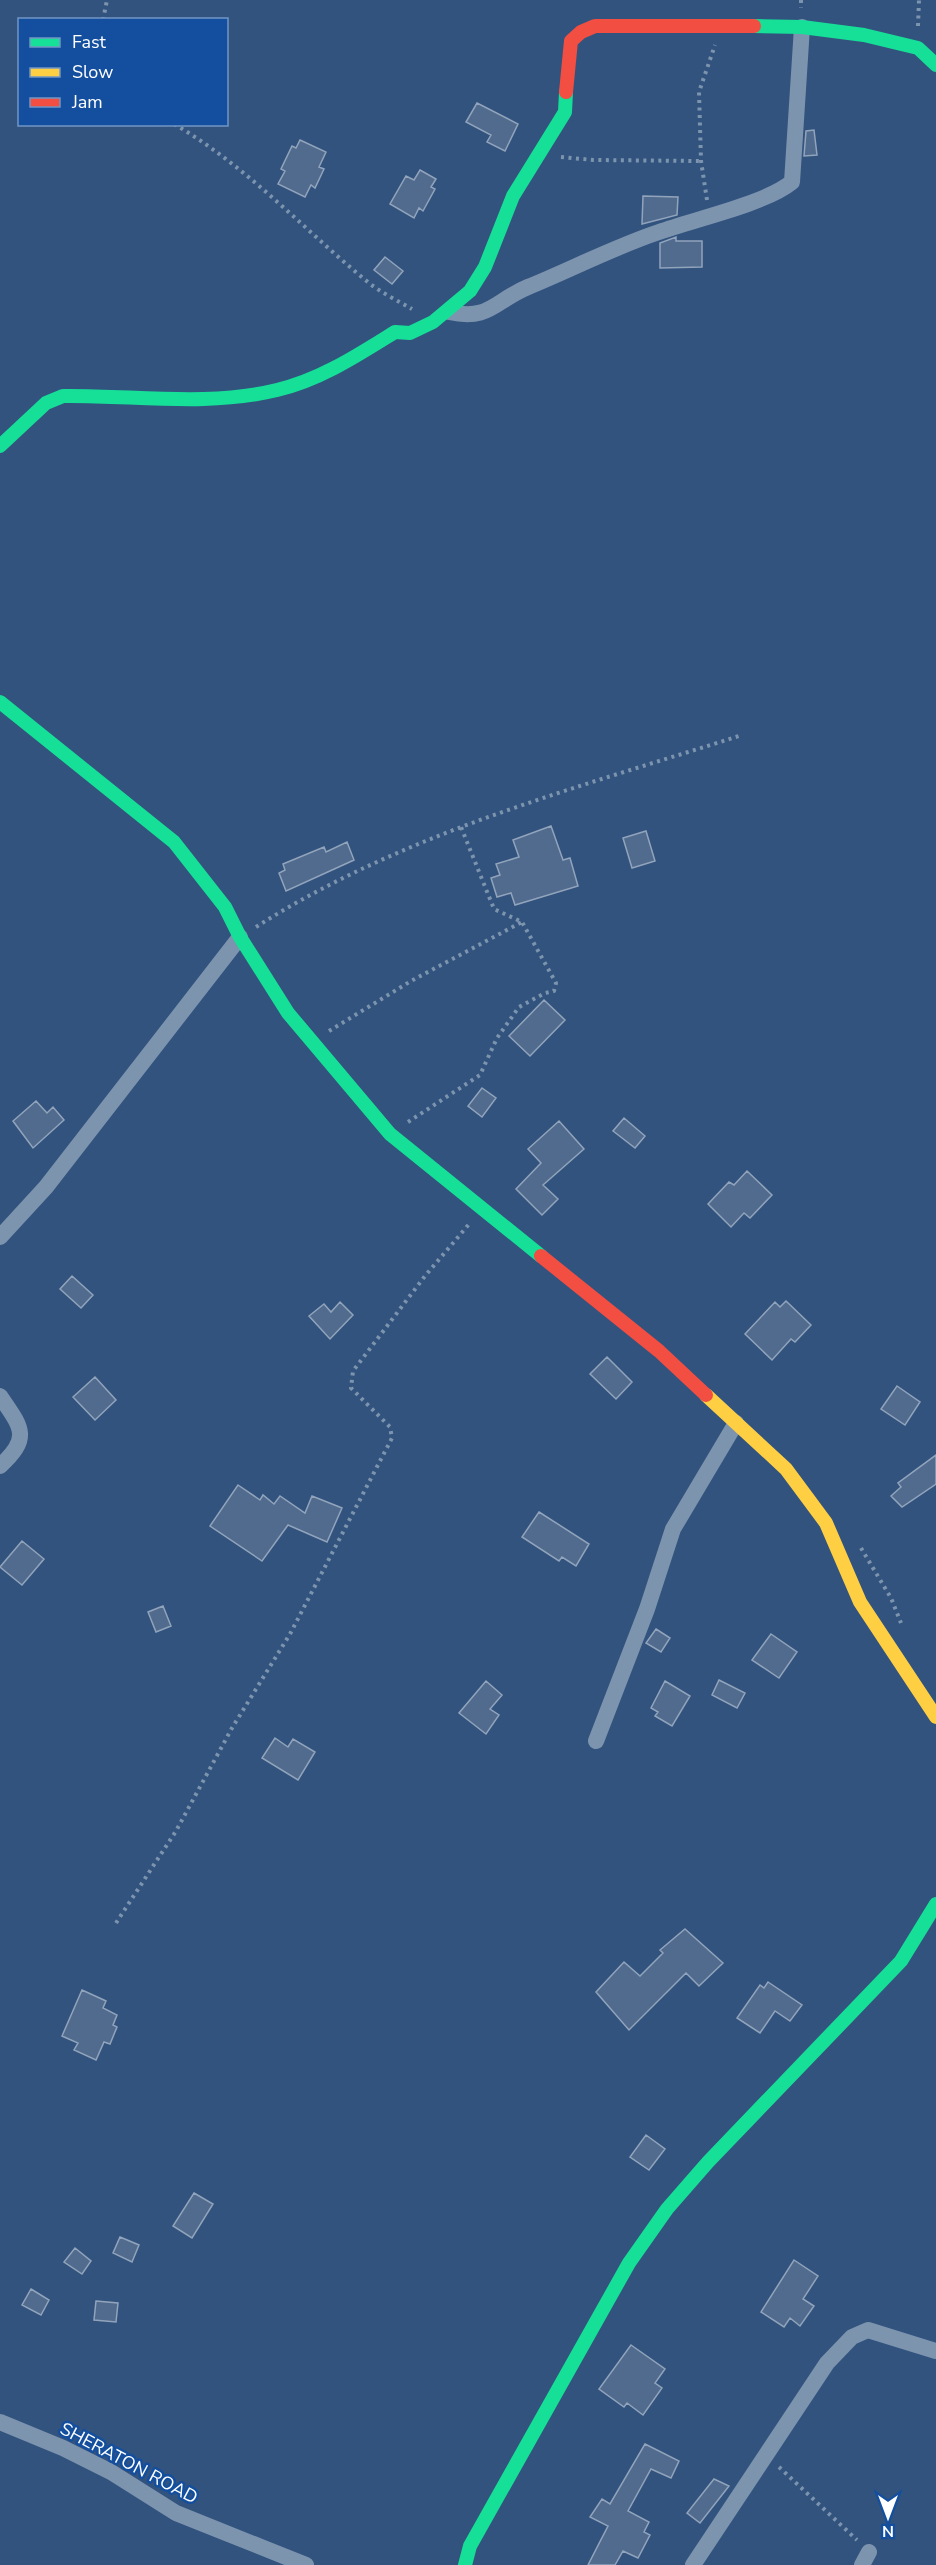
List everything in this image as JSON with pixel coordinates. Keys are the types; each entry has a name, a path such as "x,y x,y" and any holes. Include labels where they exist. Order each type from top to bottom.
{"street":[{"path":"0,446 46,403 63,396 229,397 277,390 320,375 395,332 410,333 449,312 470,291 485,267 513,196 536,154 565,112 568,54 571,41 581,32 595,27 622,24 802,27 864,35 918,48 936,64"},
{"path":"449,312 473,316 484,313 516,292 617,247 710,216 792,182 802,27"},
{"path":"0,702 174,842 225,907 240,938 288,1013 390,1134 659,1351 786,1469 826,1523 860,1602 936,1717"},
{"path":"0,1237 46,1187 240,938"},
{"path":"0,1396 21,1428 20,1446 0,1466"},
{"path":"596,1741 647,1609 673,1529 736,1423"},
{"path":"465,2565 471,2546 623,2273 667,2209 708,2162 901,1960 936,1904"},
{"path":"693,2565 827,2363 852,2337 868,2330 936,2350"},
{"name":"SHERATON ROAD","path":"0,2422 63,2448 111,2472 176,2513 306,2565"}],"path":[{"path":"103,18 107,0"},
{"path":"918,48 919,0"},
{"path":"710,216 701,161 699,92 721,27"},
{"path":"177,126 201,140 296,216 370,284 433,322"},
{"path":"536,154 593,160 701,161"},
{"path":"240,938 295,902 461,827 742,735"},
{"path":"390,1134 480,1075 497,1038 519,1007 545,993 554,992 556,983 553,975 522,921 494,909 461,827"},
{"path":"313,1041 411,981 522,921"},
{"path":"116,1923 176,1831 232,1728 290,1634 392,1438 390,1427 351,1388 353,1371 425,1276 482,1209"},
{"path":"766,2456 865,2558"}],"building":[{"path":"477,103 518,124 505,151 487,142 491,135 466,122"},
{"path":"814,130 817,155 804,156 806,131"},
{"path":"300,140 326,152 319,167 324,169 315,188 311,185 305,197 278,184 285,171 281,169 292,146 296,148"},
{"path":"420,170 436,179 431,187 435,189 423,211 419,208 414,218 390,204 406,176 414,180"},
{"path":"643,196 678,197 677,215 642,224"},
{"path":"676,237 676,241 702,241 702,267 660,268 660,243"},
{"path":"385,257 403,271 392,284 374,270"},
{"path":"551,826 563,860 570,858 578,886 515,905 511,893 497,897 491,878 500,875 496,864 519,857 513,840"},
{"path":"646,831 655,861 632,868 623,838"},
{"path":"347,842 354,860 286,891 279,873 285,870 283,864 324,847 326,852"},
{"path":"544,1000 565,1020 530,1056 509,1036"},
{"path":"482,1088 496,1098 482,1117 468,1106"},
{"path":"36,1101 47,1113 53,1107 64,1120 33,1148 13,1121"},
{"path":"624,1118 645,1136 635,1148 613,1131"},
{"path":"559,1121 584,1149 543,1185 558,1199 542,1215 516,1189 541,1163 528,1149"},
{"path":"747,1171 772,1195 750,1218 744,1213 731,1227 708,1204 729,1182 734,1185"},
{"path":"72,1276 93,1295 81,1308 60,1289"},
{"path":"786,1301 811,1325 795,1342 791,1339 772,1360 745,1334 775,1302 780,1307"},
{"path":"340,1302 353,1315 330,1339 309,1316 324,1304 331,1312"},
{"path":"607,1357 632,1382 616,1399 590,1374"},
{"path":"95,1377 116,1400 95,1420 73,1397"},
{"path":"897,1386 920,1402 905,1425 881,1409"},
{"path":"936,1455 936,1484 902,1507 891,1496 901,1487 898,1483"},
{"path":"238,1485 260,1500 263,1495 274,1504 280,1496 305,1513 312,1496 342,1508 327,1542 288,1525 262,1561 210,1526"},
{"path":"539,1512 589,1544 576,1566 562,1557 559,1561 522,1537"},
{"path":"22,1541 44,1559 22,1585 0,1567"},
{"path":"163,1606 171,1626 156,1632 148,1612"},
{"path":"656,1629 670,1638 661,1652 646,1643"},
{"path":"771,1634 797,1652 779,1678 752,1660"},
{"path":"719,1680 745,1693 737,1708 712,1695"},
{"path":"486,1681 502,1695 490,1709 499,1715 486,1734 459,1713"},
{"path":"665,1681 690,1696 672,1726 655,1716 658,1712 651,1708"},
{"path":"275,1738 288,1747 293,1739 315,1752 298,1780 262,1758"},
{"path":"685,1929 723,1963 699,1986 686,1973 629,2030 596,1992 624,1962 640,1976 663,1953 660,1950"},
{"path":"768,1982 802,2005 790,2021 775,2011 760,2033 737,2018 760,1985 764,1988"},
{"path":"82,1990 106,2001 103,2008 117,2015 113,2025 117,2027 110,2044 104,2042 96,2060 74,2050 78,2043 62,2036"},
{"path":"646,2135 665,2149 649,2170 630,2157"},
{"path":"194,2193 213,2204 192,2238 173,2226"},
{"path":"120,2237 139,2245 132,2262 113,2253"},
{"path":"75,2248 91,2261 82,2274 64,2262"},
{"path":"794,2260 818,2276 803,2299 814,2306 800,2326 790,2318 784,2327 761,2312"},
{"path":"31,2289 49,2300 41,2315 22,2305"},
{"path":"96,2301 118,2303 116,2322 94,2320"},
{"path":"631,2345 665,2369 655,2383 662,2388 643,2415 627,2403 624,2407 599,2389"},
{"path":"645,2444 679,2461 671,2478 651,2469 628,2511 649,2522 644,2532 650,2535 638,2558 623,2551 615,2565 588,2565 608,2526 590,2517 602,2499 610,2504"},
{"path":"714,2479 729,2486 700,2523 687,2513"}],"traffic: fast":[{"path":"754,26 802,27 864,35 918,48 936,65"},
{"path":"0,446 46,403 63,396 197,399 251,395 277,390 323,373 353,358 395,332 410,333 433,322 470,291 485,267 513,196 565,112 566,92"},
{"path":"0,702 174,842 225,907 240,937 288,1013 390,1134 541,1256"},
{"path":"465,2565 470,2546 629,2263 667,2209 708,2162 901,1961 936,1904"}],"traffic: slow":[{"path":"706,1395 786,1469 826,1523 860,1602 936,1717"}],"traffic: jam":[{"path":"566,92 571,41 581,32 595,26 754,26"},
{"path":"541,1256 659,1351 706,1395"}]}
